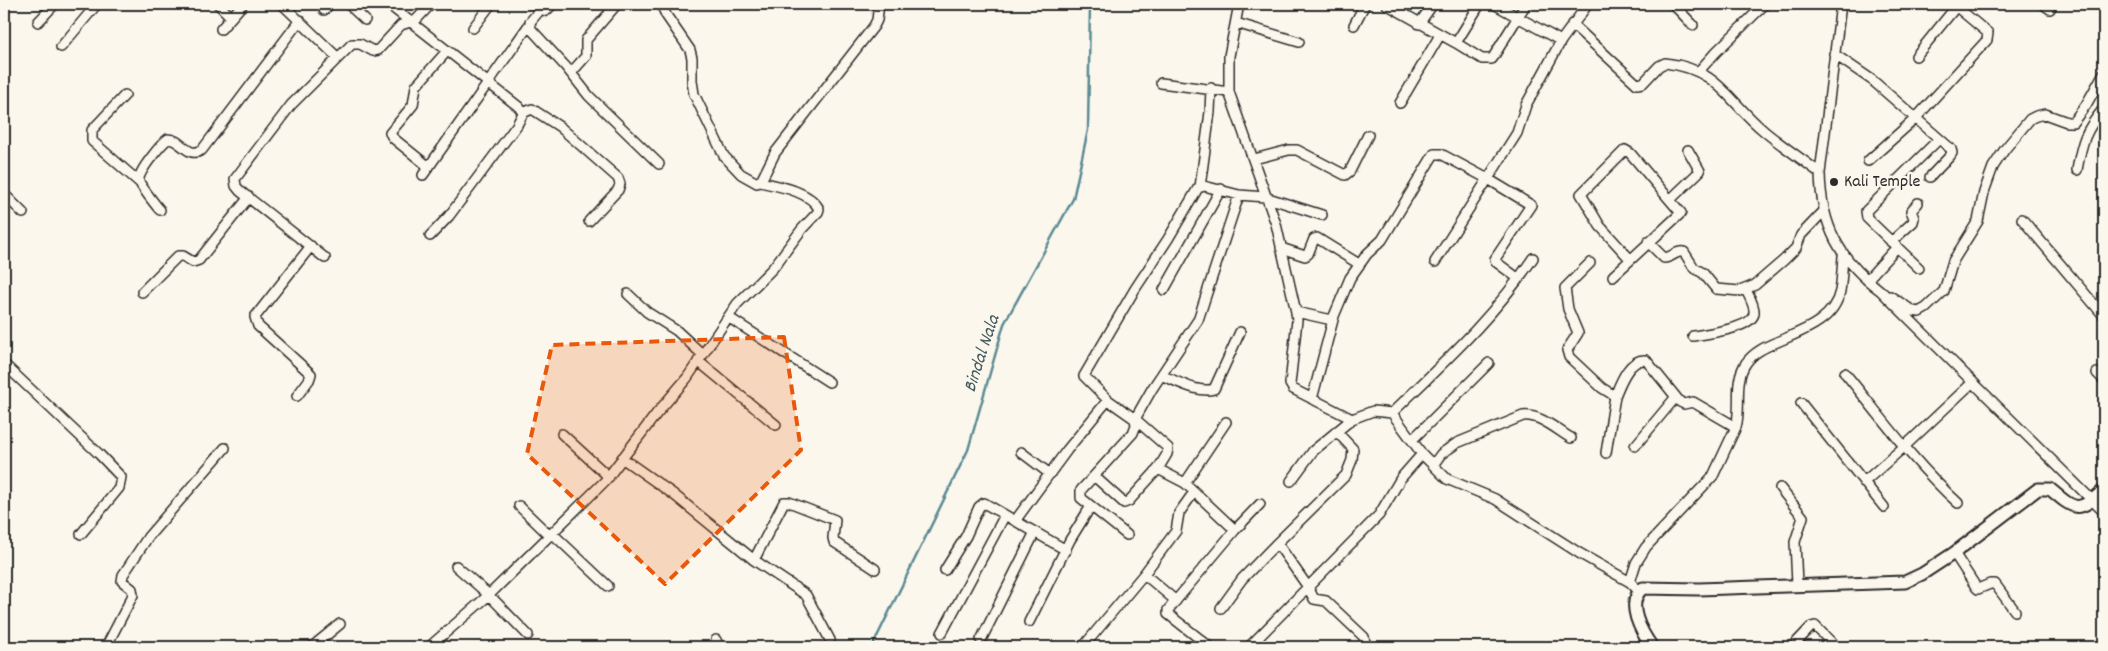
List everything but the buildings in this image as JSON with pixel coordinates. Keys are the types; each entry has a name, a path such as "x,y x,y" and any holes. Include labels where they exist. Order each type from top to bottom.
{"street":[{"path":"38,22 55,4"},
{"path":"61,47 97,4"},
{"path":"218,4 231,17"},
{"path":"221,29 243,4"},
{"path":"282,4 338,58"},
{"path":"348,4 365,20"},
{"path":"388,4 521,109 523,113"},
{"path":"325,258 236,186 235,179 237,174 291,105 354,43 375,51 401,25 413,22 431,4"},
{"path":"472,28 491,4"},
{"path":"423,175 529,24 537,7 546,11 553,4"},
{"path":"571,73 586,56 586,40 617,4"},
{"path":"429,647 489,595 609,476 687,378 741,298 774,268 819,209 816,204 794,190 749,180 724,156 694,94 690,50 666,16 661,4"},
{"path":"760,182 775,153 874,26 877,20 879,4"},
{"path":"1239,4 1229,56 1229,92 1276,224 1296,312 1290,384 1294,389 1352,420"},
{"path":"1354,25 1365,4"},
{"path":"1386,4 1482,59 1492,60 1526,4"},
{"path":"1419,24 1433,4"},
{"path":"1456,43 1480,4"},
{"path":"1494,4 1561,41"},
{"path":"1435,262 1517,133 1526,105 1561,41 1588,4"},
{"path":"1673,4 1693,24"},
{"path":"1700,71 1716,52 1765,4"},
{"path":"1841,4 1820,173 1824,212 1843,256 1881,291 2104,512"},
{"path":"1868,161 1915,119 1986,40 1988,33 1958,8 1955,8 1916,56"},
{"path":"139,182 139,175 166,140 174,139 190,152 202,150 300,20"},
{"path":"1236,23 1299,42"},
{"path":"529,24 531,29 589,96 659,164"},
{"path":"1572,24 1637,84 1643,83 1659,66 1665,63 1700,71 1722,87 1764,131 1820,173"},
{"path":"1400,103 1440,35"},
{"path":"429,167 393,138 390,133 413,105 416,86 447,51"},
{"path":"1834,54 1872,80 1915,119 1951,148 1952,153 1930,177"},
{"path":"1881,291 1916,312 1926,308 1940,296 1944,291 1957,252 1978,221 1984,192 1993,167 2005,149 2030,119 2036,116 2045,114 2067,122 2074,122 2104,73"},
{"path":"1161,83 1211,88 1229,92"},
{"path":"1094,476 1124,503 1129,501 1158,469 1167,454 1168,448 1135,419 1108,400 1084,376 1200,187 1210,112 1211,88"},
{"path":"125,96 94,128 91,133 92,141 139,182 160,210"},
{"path":"2077,170 2082,141 2093,121 2104,108"},
{"path":"430,236 453,210 517,125 523,113 532,109 546,117 620,181 618,190 589,221"},
{"path":"1254,159 1289,150 1297,150 1345,176 1350,171 1368,135"},
{"path":"1919,268 1866,218 1866,211 1939,139"},
{"path":"1613,276 1648,242 1681,214 1671,199 1630,153 1625,150 1582,191 1581,196 1600,226 1630,259"},
{"path":"1671,199 1699,173 1700,168 1688,150"},
{"path":"1312,399 1332,320 1350,278 1367,254 1382,240 1434,154 1441,154 1531,205 1494,259 1519,279"},
{"path":"1200,187 1239,195 1265,197 1322,215"},
{"path":"1164,290 1221,190"},
{"path":"4,194 23,213"},
{"path":"1127,534 1083,500 1081,494 1094,476 1133,433 1136,425 1135,419 1201,312 1213,269 1239,195"},
{"path":"142,292 178,256 183,256 193,262 199,260 249,197"},
{"path":"1867,280 1913,222 1914,218 1911,211 1918,204"},
{"path":"1648,242 1664,258 1668,258 1678,252 1684,252 1694,268 1703,273 1716,289 1746,290 1761,280 1796,248 1801,235 1824,212"},
{"path":"2022,219 2104,316"},
{"path":"1281,248 1305,256 1314,239 1317,238 1359,264"},
{"path":"298,396 311,374 258,326 255,317 311,246"},
{"path":"1630,582 1636,563 1646,547 1712,476 1736,427 1739,414 1740,378 1746,363 1761,350 1816,325 1830,312 1840,292 1843,256"},
{"path":"1392,413 1479,327 1519,279 1533,258"},
{"path":"1590,263 1566,286 1566,304 1578,333 1567,352 1569,357 1602,388 1615,396"},
{"path":"1693,336 1738,326 1750,321 1754,315 1754,310 1746,290"},
{"path":"628,294 647,312 677,331 700,358 776,425"},
{"path":"1296,312 1332,320"},
{"path":"728,317 829,382"},
{"path":"1163,376 1197,388 1214,389 1240,332"},
{"path":"1606,454 1615,396 1632,365 1643,359 1655,370 1675,398 1682,404 1693,402 1736,427"},
{"path":"1412,440 1489,363"},
{"path":"4,364 121,477 119,488 82,534"},
{"path":"1845,373 1936,483 1958,503"},
{"path":"2097,373 2104,380"},
{"path":"1864,482 1973,382"},
{"path":"1635,446 1675,398"},
{"path":"1015,521 1108,400"},
{"path":"1801,403 1884,507"},
{"path":"1291,481 1313,451 1352,420 1372,411 1392,413 1422,454 1447,479 1494,499 1579,553 1630,582 1640,591"},
{"path":"1433,465 1441,454 1457,443 1523,416 1542,420 1571,438"},
{"path":"1185,483 1226,422"},
{"path":"1221,608 1242,579 1348,472 1353,450 1336,431"},
{"path":"562,434 609,476"},
{"path":"106,647 134,592 122,581 123,575 148,537 225,448"},
{"path":"1021,452 1050,474"},
{"path":"1249,647 1379,515 1401,478 1422,454"},
{"path":"622,458 673,494 754,560 806,595 830,640"},
{"path":"1158,469 1185,483 1235,530"},
{"path":"1780,488 1803,518 1796,542 1797,584"},
{"path":"1652,647 1638,624 1636,604 1640,591 1646,587 1699,588 1905,582 1922,574 1954,552 2038,489 2050,489 2064,501 2077,508 2084,506 2104,490"},
{"path":"1083,647 1144,574 1176,532 1179,513 1194,492"},
{"path":"754,560 768,536 780,506 784,502 789,502 835,520 834,542 875,569"},
{"path":"946,570 966,536 980,505 986,503 1066,550"},
{"path":"1210,647 1168,614 1168,610 1235,530 1260,504"},
{"path":"519,506 608,586"},
{"path":"1029,622 1091,506"},
{"path":"942,633 1005,515"},
{"path":"980,640 1035,532"},
{"path":"1277,543 1308,587 1314,599 1326,601 1364,637 1366,642 1363,647"},
{"path":"1954,552 1978,589 1995,584 2015,611"},
{"path":"456,566 489,595 528,635"},
{"path":"1144,574 1176,601"},
{"path":"312,647 340,624"},
{"path":"1792,647 1811,627 1815,626 1833,644"}],"highlighted area":[{"path":"784,337 801,450 665,584 527,454 552,345"}],"waterway":[{"name":"Bindal Nala","path":"872,647 968,450 1004,324 1073,199 1088,130 1090,4"}],"place":[{"name":"Kali Temple","path":"1834,182"}]}
